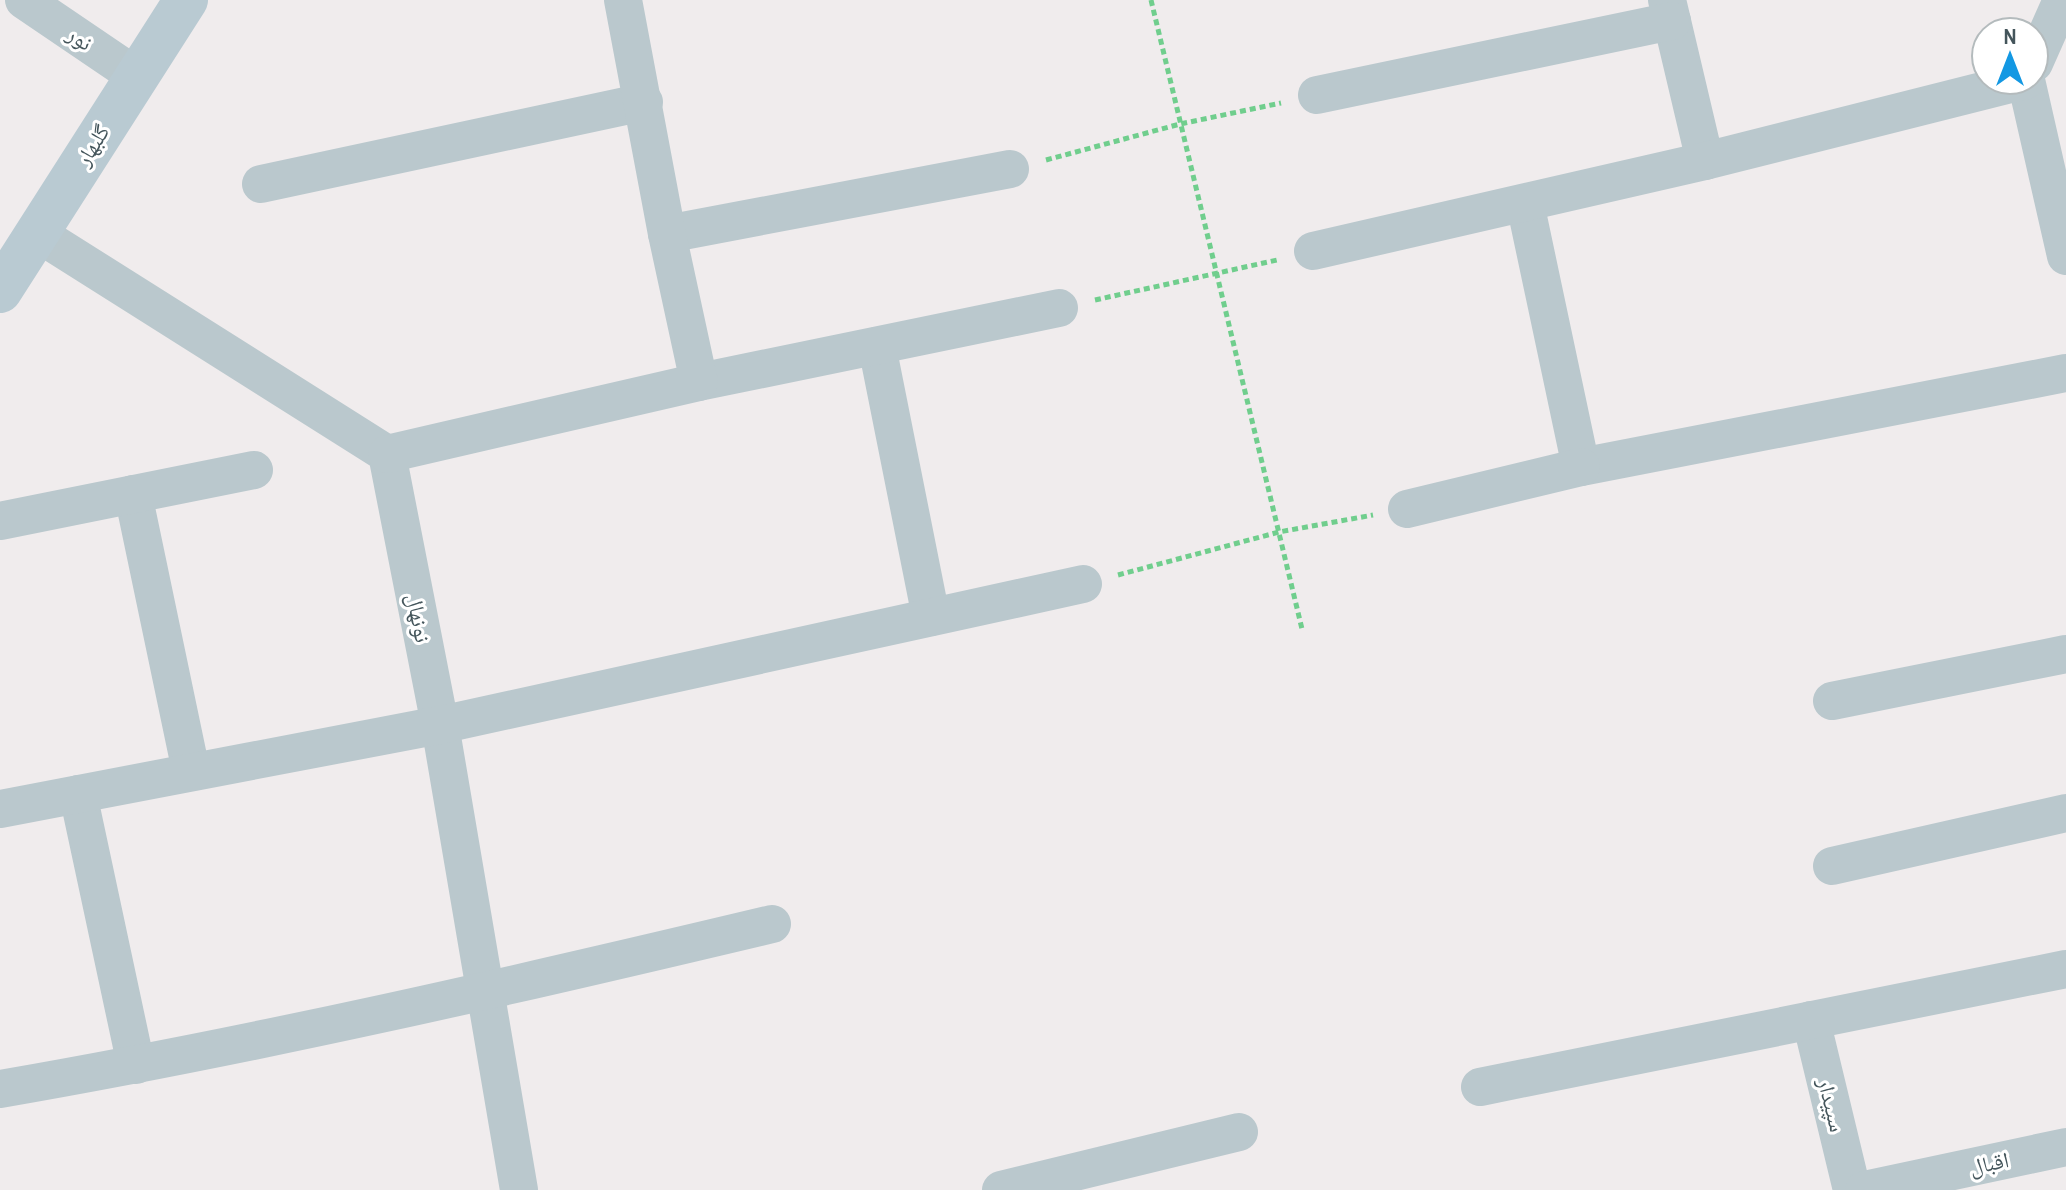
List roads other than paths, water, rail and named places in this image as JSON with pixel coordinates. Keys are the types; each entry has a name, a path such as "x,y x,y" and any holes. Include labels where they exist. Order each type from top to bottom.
{"street":[{"name":"نور","path":"24,0 136,76"},
{"name":"گلبهار","path":"0,291 186,0"},
{"path":"623,0 667,234 699,382"},
{"path":"2050,27 2062,0"},
{"path":"1317,95 1669,10 1705,161"},
{"path":"1313,251 1705,161 1970,94"},
{"path":"2030,96 2066,256"},
{"path":"261,184 644,102"},
{"path":"667,234 1010,169"},
{"path":"1525,203 1581,467"},
{"path":"37,233 387,454 699,382 1059,308"},
{"path":"877,346 931,617"},
{"path":"1407,509 1581,467 2066,373"},
{"name":"نونهال","path":"387,454 440,725 519,1190"},
{"path":"0,521 254,470"},
{"path":"133,494 191,771"},
{"path":"0,809 440,725 1083,584"},
{"path":"1832,701 2066,654"},
{"path":"78,794 136,1065"},
{"path":"1832,866 2066,813"},
{"path":"0,1089 136,1065 486,992 772,924"},
{"path":"1480,1087 2066,969"},
{"name":"سپیدار","path":"1811,1020 1852,1190"},
{"path":"1001,1190 1239,1132"},
{"name":"اقبال","path":"1864,1190 2066,1147"}]}
